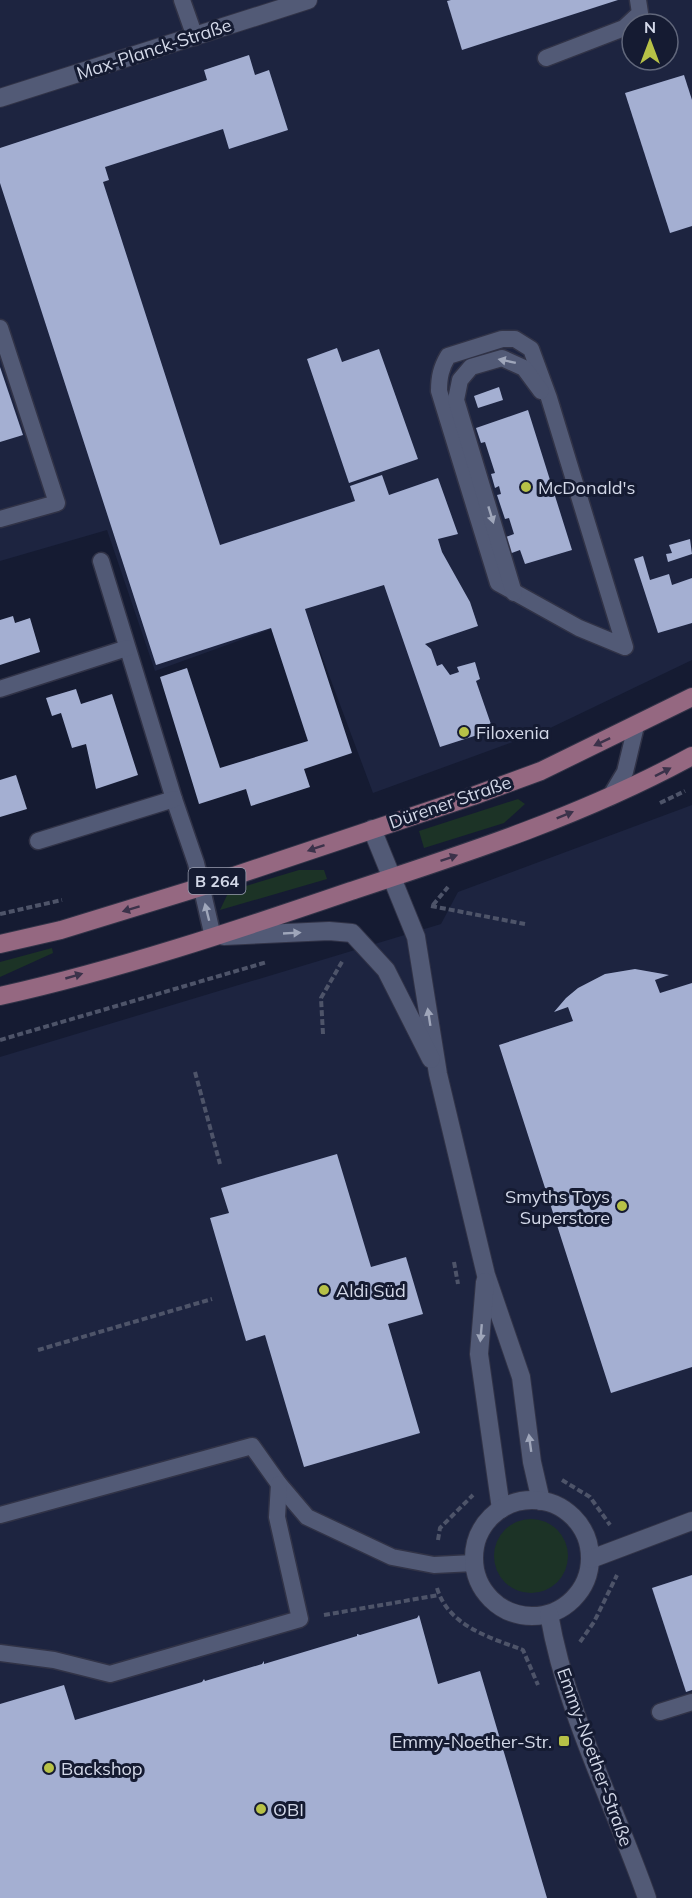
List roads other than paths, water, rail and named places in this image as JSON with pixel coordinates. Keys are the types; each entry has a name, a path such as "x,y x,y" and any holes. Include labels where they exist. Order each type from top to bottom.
{"main road":[{"name":"Dürener Straße","path":"0,944 62,930 201,887 541,771 692,698"},
{"path":"0,996 213,937 511,837 610,797 692,756"}],"street":[{"name":"Max-Planck-Straße","path":"0,98 308,0"},
{"path":"372,829 394,877 416,937 438,1074 486,1275 521,1377 532,1462 541,1501"},
{"path":"213,937 329,931 352,933 386,970 438,1074"},
{"path":"486,1275 479,1354 501,1509"},
{"path":"541,1501 557,1506 571,1515 582,1528 591,1559 588,1577 579,1593 566,1606 549,1614 532,1617 515,1614 499,1606 486,1595 478,1580 474,1563 475,1547 480,1532 501,1509 514,1503 541,1501"},
{"path":"591,1559 692,1521"},
{"name":"Emmy-Noether-Straße","path":"549,1614 555,1649 582,1733 647,1898"}],"lane":[{"path":"182,0 195,37"},
{"path":"546,58 624,28 640,13 638,0"},
{"path":"0,328 57,503 0,519"},
{"path":"515,339 531,349 549,398 625,647 579,628 514,593 498,582 439,391 441,369 448,356 482,344 515,339"},
{"path":"514,593 456,400 460,380 471,367 502,358 524,368 538,389 549,398"},
{"path":"101,561 196,863 213,937"},
{"path":"0,689 127,648"},
{"path":"610,797 625,772 636,726"},
{"path":"38,841 174,799"},
{"path":"0,1515 252,1446 279,1484 307,1517 392,1557 434,1565 474,1563"},
{"path":"0,1653 13,1652 110,1674 300,1619 277,1517 279,1484"},
{"path":"660,1712 692,1702"}],"place":[{"name":"McDonald's","path":"526,487"},
{"name":"Filoxenia","path":"464,732"},
{"name":"Smyths Toys Superstore","path":"622,1206"},
{"name":"Aldi Süd","path":"324,1290"},
{"name":"Emmy-Noether-Str.","path":"564,1741"},
{"name":"Backshop","path":"49,1768"},
{"name":"OBI","path":"261,1809"}]}
